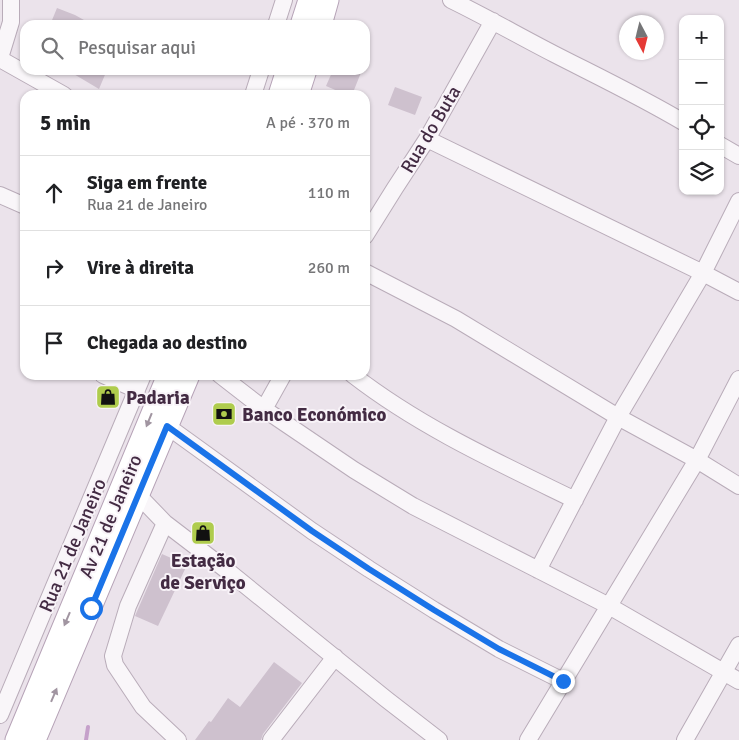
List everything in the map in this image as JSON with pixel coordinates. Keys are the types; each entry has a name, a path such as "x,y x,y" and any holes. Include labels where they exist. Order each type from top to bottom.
{"main road":[{"path":"303,20 309,0"},
{"path":"322,20 328,0"},
{"path":"280,90 285,75"},
{"path":"300,90 304,75"},
{"name":"Av 21 de Janeiro","path":"16,740 166,380"},
{"path":"35,740 187,380"}],"street":[{"path":"11,0 11,22 0,58 20,70"},
{"path":"278,20 284,0"},
{"path":"451,0 651,102 679,120"},
{"name":"Rua do Buta","path":"370,228 427,139 493,21"},
{"path":"29,75 55,90"},
{"path":"255,90 260,75"},
{"path":"427,139 739,292"},
{"path":"724,147 739,156"},
{"path":"0,195 20,204"},
{"path":"538,570 618,417 703,273 739,202"},
{"path":"370,275 456,319 618,417 697,460 739,486"},
{"path":"528,740 697,460 739,379"},
{"path":"126,380 140,383"},
{"path":"226,380 264,409 354,470 413,506 609,606 739,681"},
{"path":"264,409 280,380"},
{"path":"359,380 403,410 456,440 575,500"},
{"name":"Rua 21 de Janeiro","path":"0,715 140,383"},
{"path":"167,426 312,531 369,569 499,649 563,681"},
{"path":"138,495 165,523 439,740"},
{"path":"165,523 128,606 113,660 143,707 178,740"},
{"path":"685,740 739,645"},
{"path":"271,740 335,657"}],"building":[{"path":"57,8 84,20 52,20"},
{"path":"75,75 105,75 99,89"},
{"path":"331,75 360,75 354,90 335,90 326,86"},
{"path":"395,87 422,97 415,115 388,105"},
{"path":"162,554 187,565 158,626 135,616"},
{"path":"274,662 302,683 263,734 261,740 195,740 228,698 240,707"}],"waterway":[{"path":"86,740 88,727"}],"place":[{"name":"Padaria","path":"108,397"},
{"name":"Banco Económico","path":"224,414"},
{"name":"Estação de Serviço","path":"203,533"}],"route":[{"path":"91,608 167,426 312,531 369,569 499,649 563,681"}]}
